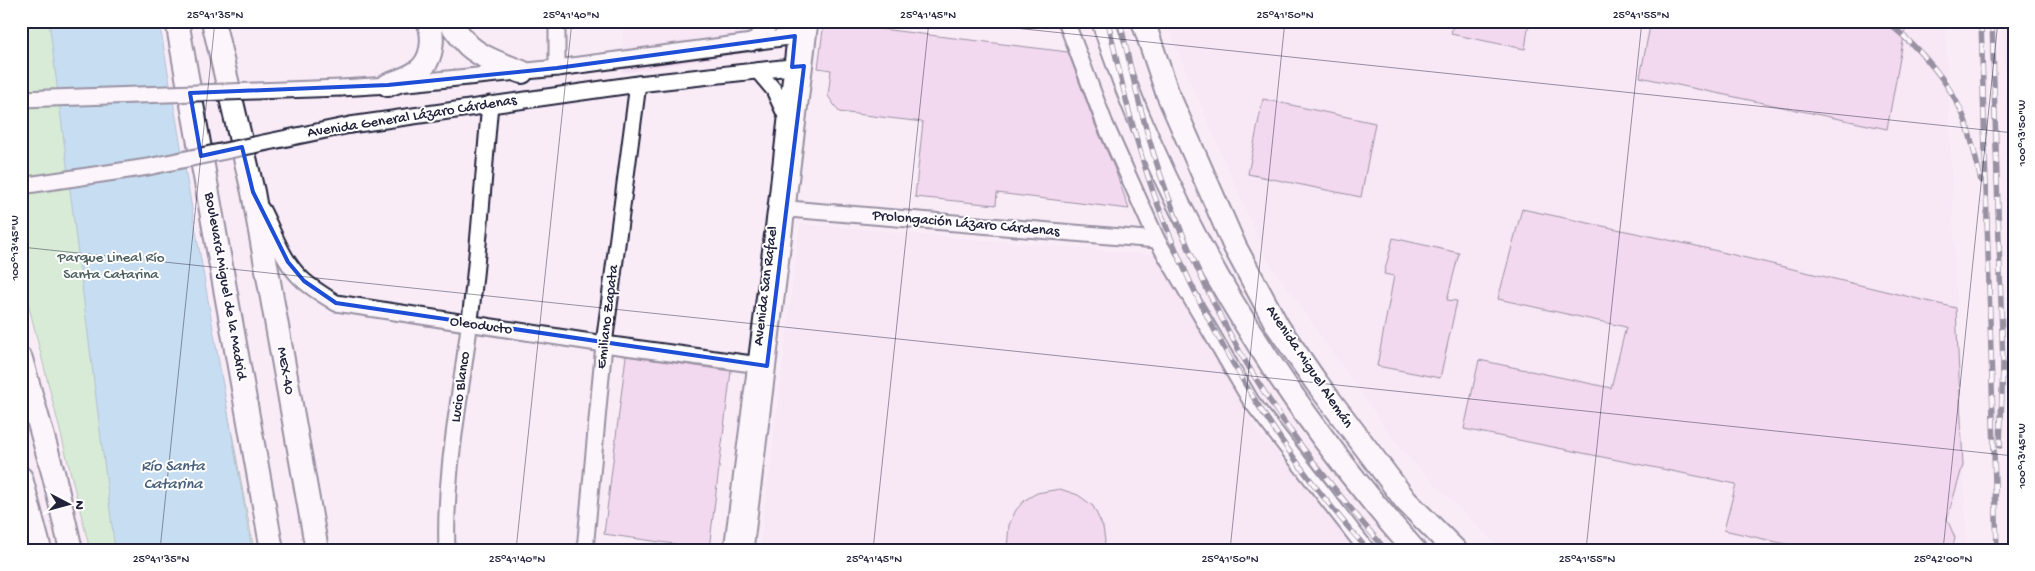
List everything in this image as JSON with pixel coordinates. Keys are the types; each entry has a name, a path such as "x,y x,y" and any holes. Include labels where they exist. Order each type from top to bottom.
{"highway":[{"name":"Boulevard Miguel de la Madrid","path":"177,21 272,550"},
{"path":"213,21 253,192"},
{"path":"229,21 232,105"},
{"path":"388,85 419,71 428,60 431,44 428,21"},
{"path":"449,21 477,52 522,72"},
{"name":"Avenida Miguel Alemán","path":"1103,21 1115,59 1140,124 1178,202 1220,279 1287,389 1332,451 1414,550"},
{"name":"Avenida Miguel Alemán","path":"1143,21 1167,92 1235,247 1278,327 1316,382 1406,501 1455,550"},
{"name":"MEX-40","path":"253,192 317,550"},
{"path":"21,359 54,476 71,550"},
{"path":"54,476 59,550"},
{"path":"21,478 40,550"}],"street":[{"path":"557,21 557,68"},
{"path":"751,43 774,21"},
{"path":"1066,21 1105,124 1157,240 1251,401 1367,550"},
{"name":"Avenida General Lázaro Cárdenas","path":"21,99 388,85 557,68 751,43 803,28"},
{"name":"Avenida San Rafael","path":"732,550 761,365 803,28"},
{"name":"Avenida General Lázaro Cárdenas","path":"21,186 148,167 350,125 638,84 798,67"},
{"name":"Avenida San Rafael","path":"781,209 786,115 798,67"},
{"path":"758,72 774,90 786,115"},
{"name":"Emiliano Zapata","path":"585,550 604,344 638,84"},
{"name":"Lucio Blanco","path":"447,550 447,507 470,324 490,104"},
{"name":"Oleoducto","path":"253,192 288,262 304,281 336,303 604,344 761,365"},
{"name":"Prolongación Lázaro Cárdenas","path":"781,209 1157,240"},
{"name":"Avenida San Rafael","path":"745,550 761,365"}],"highlighted area":[{"path":"795,36 792,67 804,66 767,366 336,303 304,281 288,262 253,192 242,147 201,156 190,93 388,85 557,68"}],"shaded area":[{"path":"623,21 786,21 783,47 622,73"},
{"path":"1168,21 1945,21 1967,550 1501,550 1402,451 1267,259 1171,36"},
{"path":"2003,21 2014,21 2014,300"},
{"path":"800,224 1158,255 1258,432 1364,550 760,550"}],"green space":[{"name":"Río Santa Catarina","path":"21,21 154,21 254,550 90,550 21,275"}],"water":[{"name":"Río Santa Catarina","path":"49,21 159,21 252,550 115,550"}],"building":[{"path":"1454,21 1529,21 1525,49 1451,34"},
{"path":"1651,21 1888,21 1906,25 1887,129 1640,77"},
{"path":"824,22 1068,52 1129,209 997,193 996,205 915,197 923,122 839,112 828,96 831,70 818,68"},
{"path":"1263,99 1375,123 1361,197 1248,174"},
{"path":"1522,209 1692,245 1956,308 1963,465 1947,519 1955,538 1952,550 1812,550 1724,530 1736,484 1464,429 1479,360 1611,388 1626,327 1498,299"},
{"path":"1393,238 1459,253 1447,300 1457,301 1440,378 1377,366 1394,276 1384,274"},
{"path":"626,356 731,371 709,549 604,534"},
{"path":"1060,489 1078,495 1093,506 1103,527 1105,541 1103,550 1007,550 1009,525 1016,510 1025,500 1037,493"}],"railway":[{"path":"1108,21 1129,111 1148,178 1175,248 1196,294 1220,340 1273,428 1303,470 1368,550"},
{"path":"1120,21 1140,108 1159,172 1189,250 1215,305 1244,359 1276,410 1329,482 1386,550"},
{"path":"1886,21 1921,53 1950,90 1967,125 1981,181"},
{"path":"1981,21 1997,550"},
{"path":"1992,21 2003,366 2000,446"}],"park label":[{"name":"Parque Lineal Río Santa Catarina","path":"111,266"}]}
